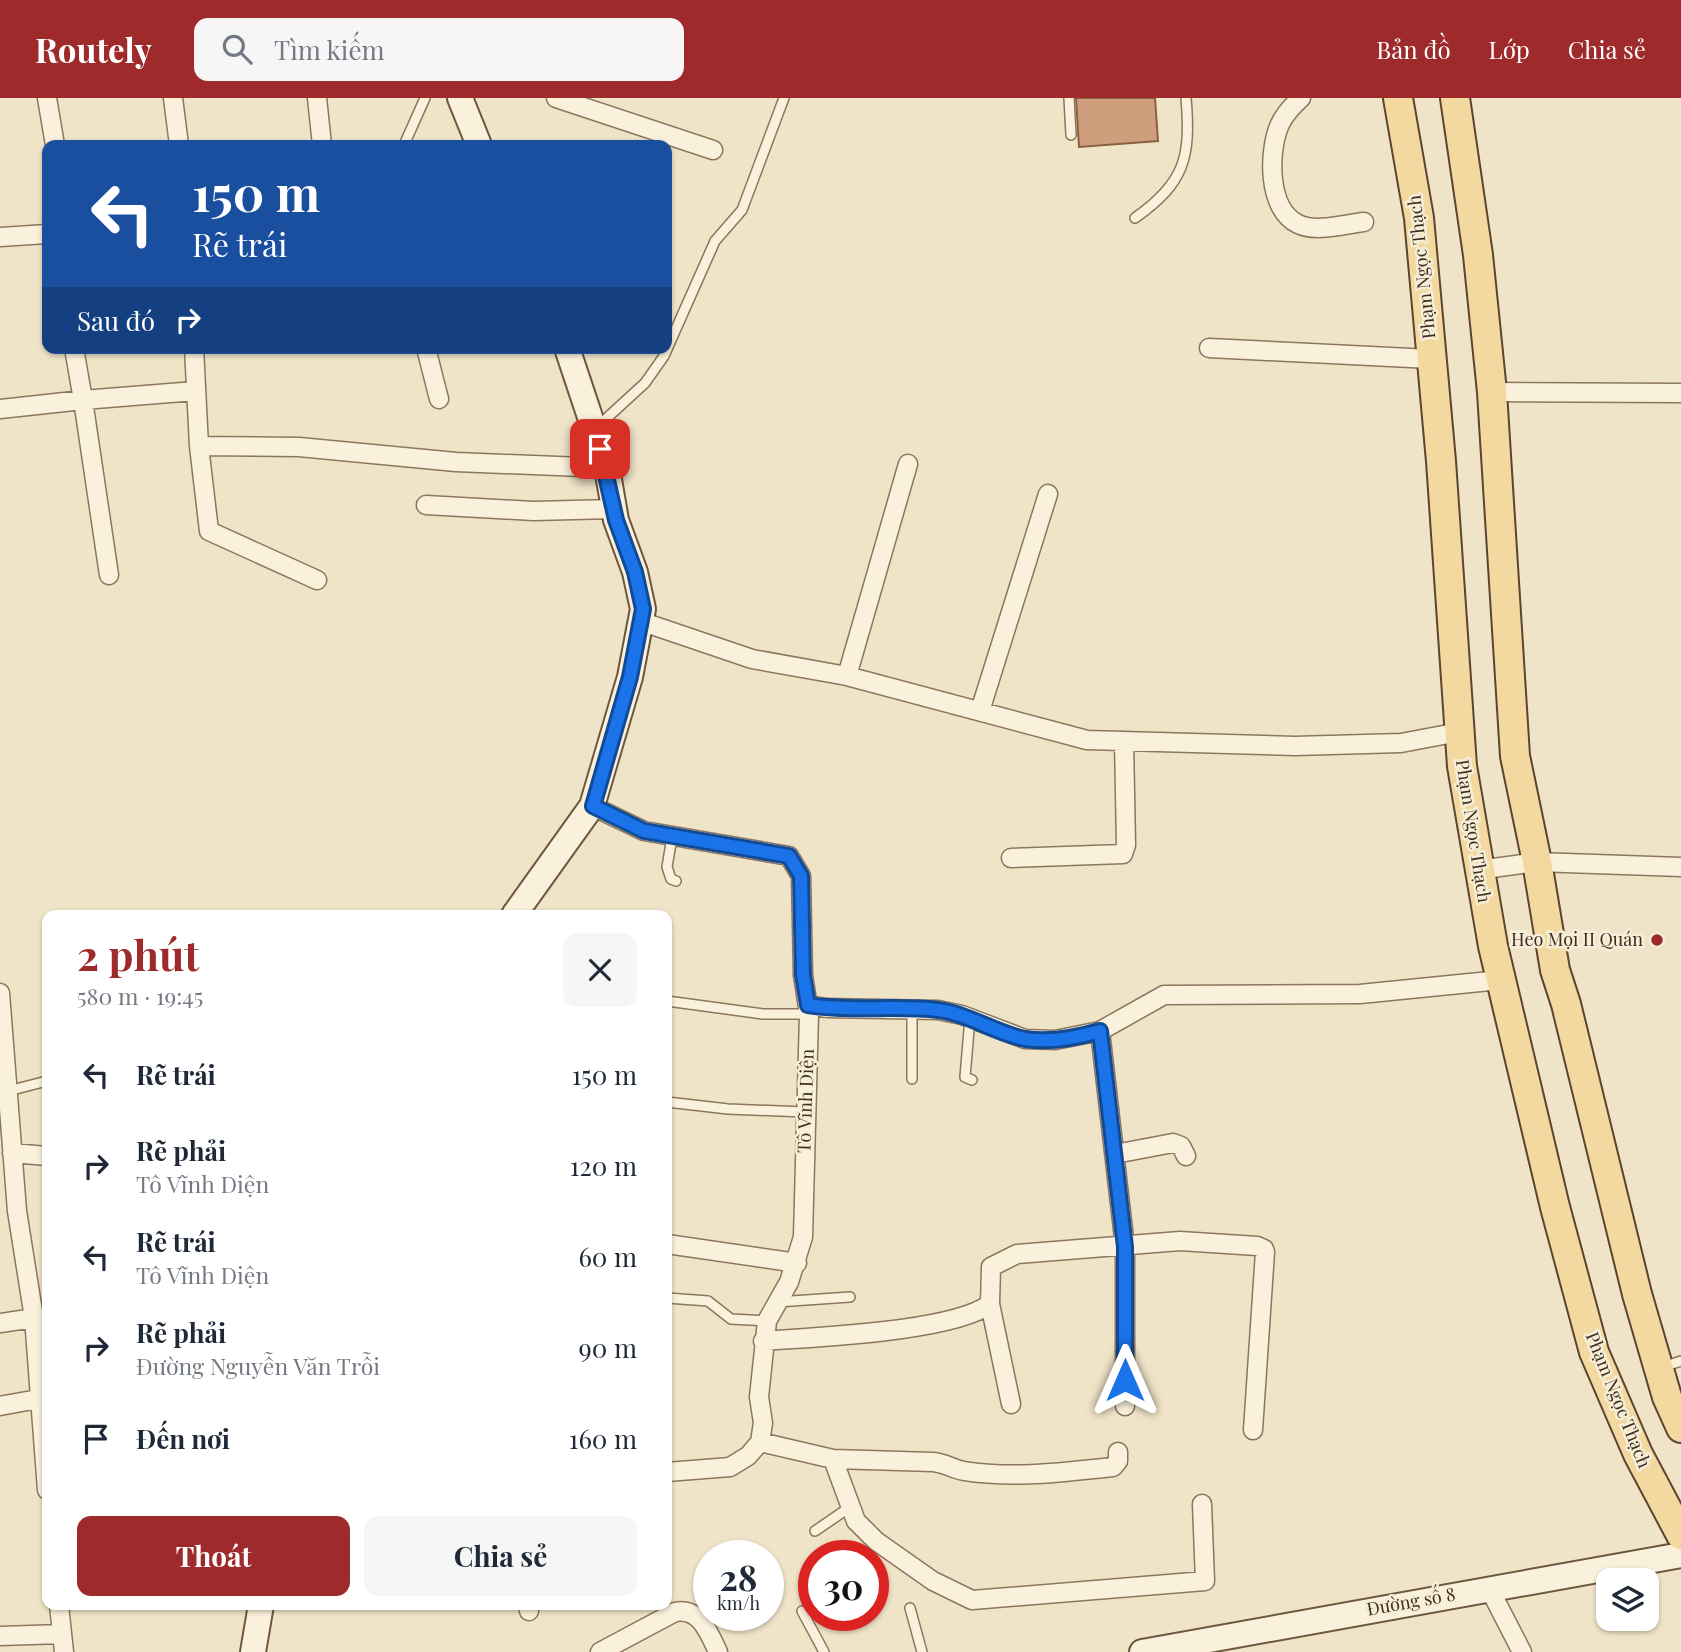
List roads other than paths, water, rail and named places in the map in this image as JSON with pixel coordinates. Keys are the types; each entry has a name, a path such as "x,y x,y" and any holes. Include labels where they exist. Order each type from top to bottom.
{"main road":[{"name":"Phạm Ngọc Thạch","path":"1398,98 1419,218 1462,766 1478,870 1500,980 1594,1353 1638,1454 1681,1535"},
{"path":"1455,98 1478,255 1492,392 1515,756 1538,862 1555,970 1670,1365 1667,1397 1681,1428"}],"street":[{"path":"47,98 54,140"},
{"path":"173,98 178,140"},
{"path":"317,98 321,140"},
{"path":"460,98 477,140"},
{"path":"556,98 713,150"},
{"path":"1301,98 1280,124 1275,141 1275,180 1281,208 1293,221 1307,227 1364,222"},
{"path":"0,237 42,234"},
{"path":"1209,348 1432,359"},
{"path":"75,354 109,575"},
{"path":"194,354 199,446 209,531 317,580"},
{"path":"428,354 439,399"},
{"path":"518,910 593,806 630,677 643,609 635,572 614,509 607,468 569,354"},
{"path":"0,409 195,391"},
{"path":"1492,392 1681,393"},
{"path":"199,446 299,447 456,462 607,468"},
{"path":"847,676 908,464"},
{"path":"980,711 1048,494"},
{"path":"426,505 533,511 614,509"},
{"path":"640,621 752,659 847,676 1087,740 1295,746 1419,741 1460,732"},
{"path":"1011,858 1123,855 1126,845 1124,741"},
{"name":"Tô Vĩnh Diện","path":"593,806 644,831 789,856 801,876 803,975 809,1009 804,1112 803,1237 797,1263 767,1321 759,1397 763,1423 761,1442"},
{"path":"1478,870 1538,862 1681,867"},
{"path":"809,1009 938,1010 970,1018 1025,1039 1055,1040 1100,1031 1164,995 1360,994 1500,980"},
{"path":"0,993 12,1153 8,1212 34,1318 42,1439"},
{"path":"1100,1031 1125,1247 1125,1406"},
{"path":"1115,1154 1173,1143 1181,1146 1186,1156"},
{"path":"12,1153 42,1156"},
{"path":"1011,1404 990,1304 991,1267 1017,1254 1180,1241 1257,1246 1264,1249 1253,1430"},
{"path":"672,1245 797,1263"},
{"path":"763,1341 923,1325 977,1313 990,1304"},
{"path":"0,1323 34,1318"},
{"path":"0,1406 38,1399"},
{"path":"672,1472 730,1467 748,1456 761,1442 833,1459 947,1463 962,1470 1032,1475 1113,1467 1118,1461 1118,1452"},
{"path":"833,1459 856,1521 876,1541 950,1592 972,1600 1205,1581 1202,1504"},
{"name":"Đường số 8","path":"1142,1652 1681,1555"},
{"path":"1489,1588 1522,1652"},
{"path":"0,1636 63,1643 60,1610"},
{"path":"253,1652 260,1610"},
{"path":"600,1652 675,1612 686,1610 697,1615 718,1652"}],"lane":[{"path":"406,140 425,98"},
{"path":"672,338 715,241 742,210 783,98"},
{"path":"1069,98 1071,135"},
{"path":"1135,218 1163,199 1184,159 1188,129 1185,98"},
{"path":"594,430 645,383 665,354"},
{"path":"672,836 667,867 671,879 677,881"},
{"path":"672,1002 763,1014 809,1009"},
{"path":"912,1009 912,1079"},
{"path":"970,1018 965,1077 972,1080"},
{"path":"8,1091 42,1082"},
{"path":"672,1103 728,1109 804,1112"},
{"path":"775,1303 850,1297"},
{"path":"672,1298 708,1301 731,1319 767,1321"},
{"path":"815,1531 850,1507"},
{"path":"910,1608 922,1652"},
{"path":"813,1631 824,1652"}],"place":[{"name":"Heo Mọi II Quán","path":"1657,940"}]}
